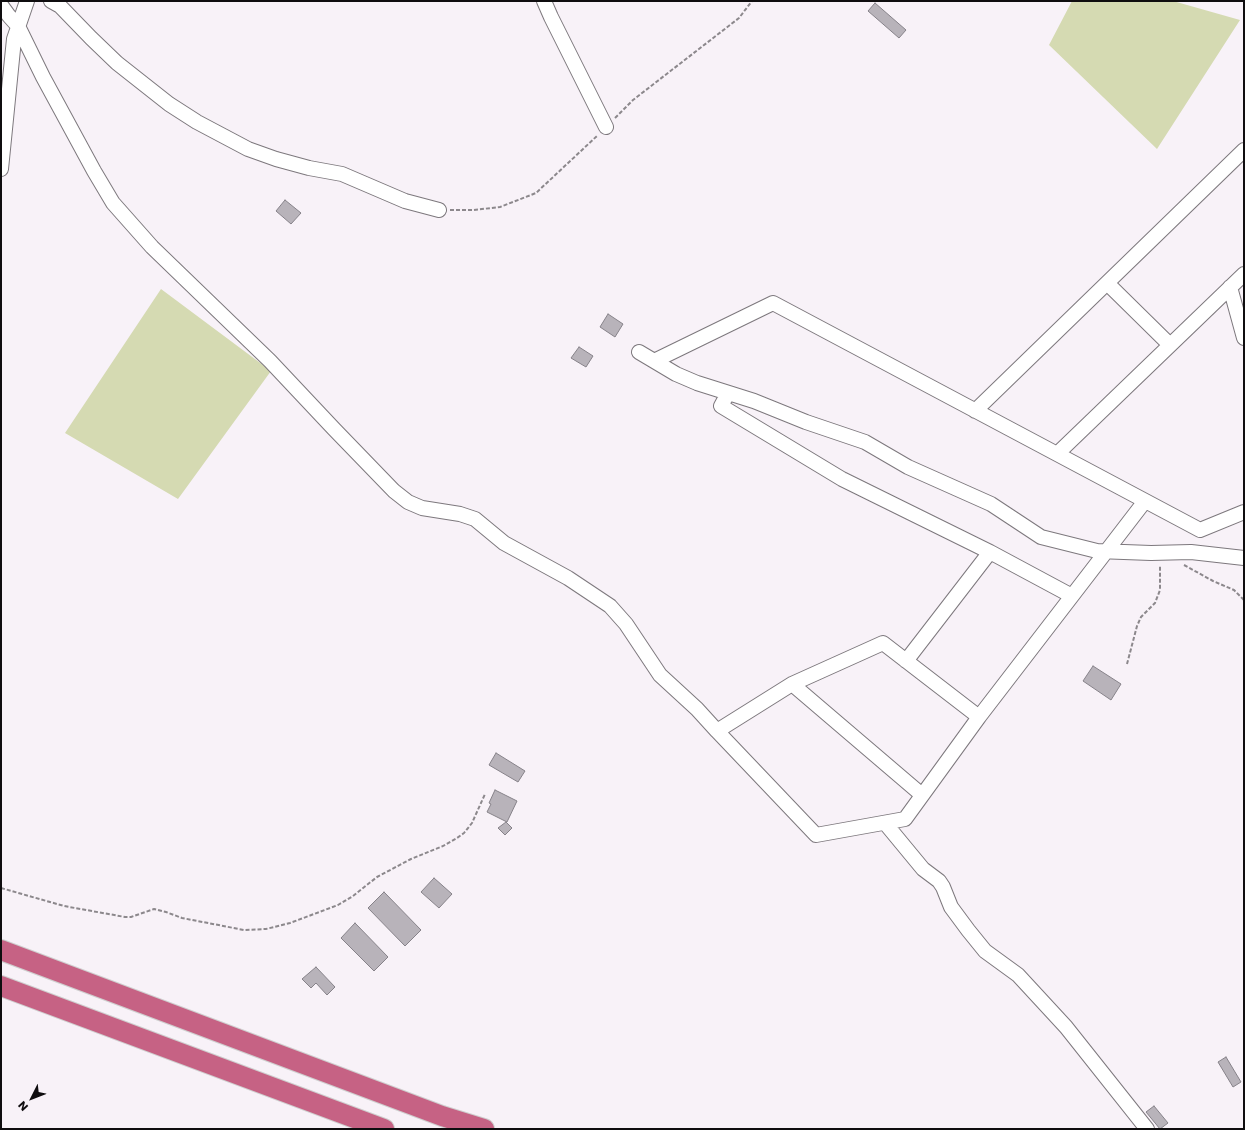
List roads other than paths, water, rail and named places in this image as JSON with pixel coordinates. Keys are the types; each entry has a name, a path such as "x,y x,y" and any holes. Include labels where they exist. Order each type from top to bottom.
{"highway":[{"path":"1,950 442,1116 484,1129"},
{"path":"1,986 384,1129"}],"street":[{"path":"1,169 14,39 27,1"},
{"path":"51,1 60,6 117,62 169,104 197,122 248,149 276,159 309,168 342,174 405,201 439,210"},
{"path":"544,1 606,127"},
{"path":"1,5 18,26 43,77 94,171 113,202 152,247 270,361 394,491 408,502 422,508 460,514 475,519 504,543 568,578 610,606 626,624 660,675 697,709 816,835 905,820 979,717 1145,501"},
{"path":"975,411 1244,150"},
{"path":"1057,454 1244,274"},
{"path":"1107,283 1170,345"},
{"path":"1230,287 1244,338"},
{"path":"654,361 773,303 1200,530 1244,512"},
{"path":"639,352 676,374 697,383 754,401 806,422 865,442 908,467 991,504 1041,537 1097,551 1164,553 1191,552 1244,558"},
{"path":"728,393 721,406 842,479 990,552 1072,596"},
{"path":"906,661 990,552"},
{"path":"717,731 792,684 883,643 979,717"},
{"path":"792,684 922,795"},
{"path":"886,823 923,869 943,887 951,907 972,935 985,950 1018,975 1066,1027 1147,1129"}]}
